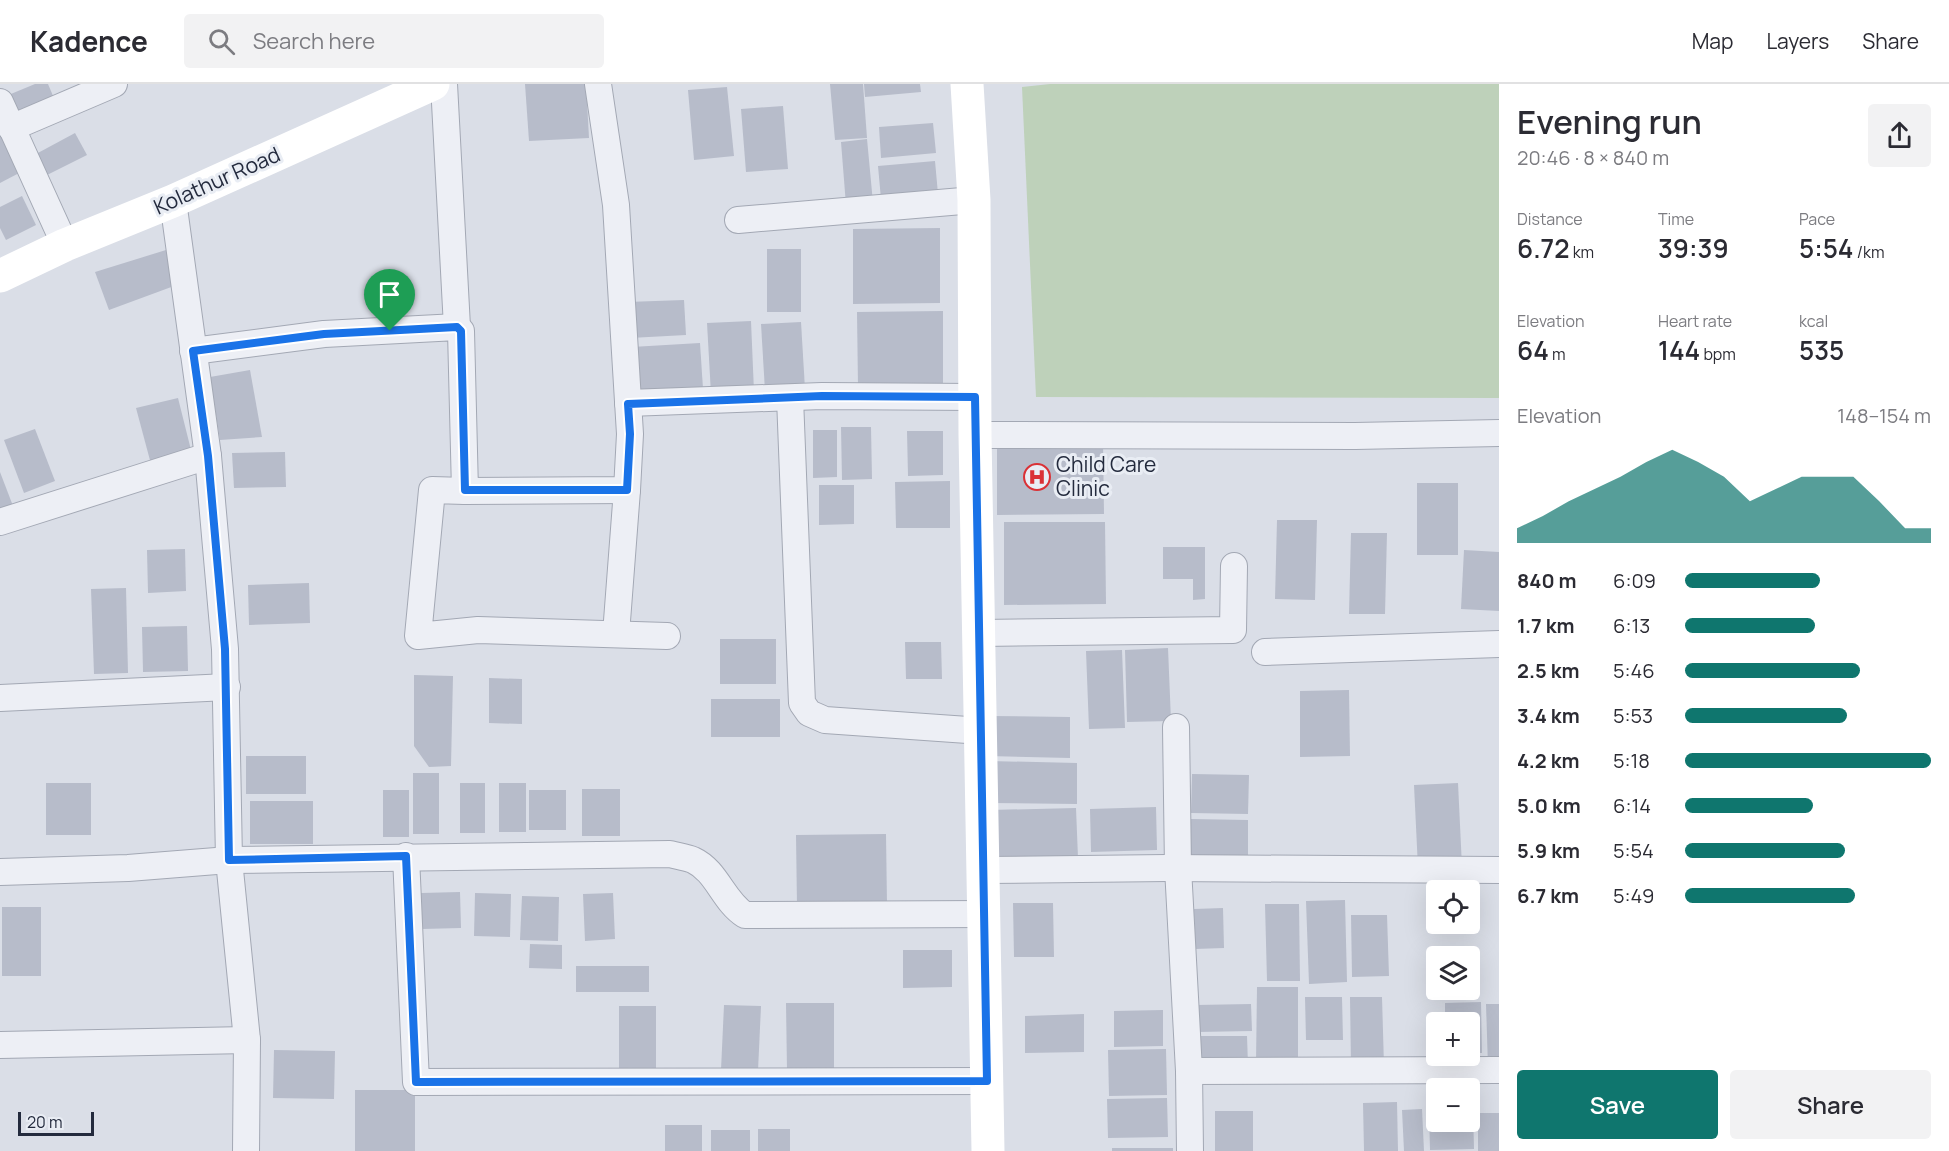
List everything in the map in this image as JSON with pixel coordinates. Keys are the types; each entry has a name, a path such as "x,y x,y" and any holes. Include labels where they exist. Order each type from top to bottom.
{"main road":[{"name":"Kolathur Road","path":"0,276 65,245 173,201 433,84"},
{"path":"967,84 974,200 975,435 988,1151"}],"street":[{"path":"12,128 114,84"},
{"path":"444,84 457,327 461,331 465,490"},
{"path":"598,84 616,205 630,434 616,634"},
{"path":"0,102 65,245"},
{"path":"738,220 974,200"},
{"path":"173,201 208,456 227,687 229,860 247,1040 246,1151"},
{"path":"193,351 324,334 457,327"},
{"path":"628,404 822,396 975,397"},
{"path":"790,398 802,703 809,714 825,720 982,731"},
{"path":"975,435 1355,436 1499,433"},
{"path":"0,522 208,456"},
{"path":"627,490 432,490 418,636 478,630 667,636"},
{"path":"980,633 1233,630 1234,566"},
{"path":"1265,652 1499,644"},
{"path":"0,698 227,687"},
{"path":"1176,727 1178,868 1189,1071 1190,1151"},
{"path":"0,872 128,868 229,860 670,854 694,860 710,873 731,907 745,915 985,914"},
{"path":"406,856 416,1082 987,1081"},
{"path":"984,870 1178,868 1499,870"},
{"path":"0,1045 247,1040"},
{"path":"1189,1071 1499,1070"}],"green space":[{"path":"1050,84 1499,84 1499,398 1036,397 1022,87"}],"building":[{"path":"35,84 48,84 56,103 16,119 6,96"},
{"path":"525,84 586,84 589,138 529,141"},
{"path":"830,84 863,84 867,138 835,140"},
{"path":"864,84 920,84 921,92 865,97"},
{"path":"727,87 734,156 694,160 688,90"},
{"path":"783,106 788,169 746,172 741,109"},
{"path":"933,123 936,153 881,158 879,127"},
{"path":"0,130 23,171 0,183"},
{"path":"75,133 87,155 47,175 36,154"},
{"path":"867,139 873,203 846,205 841,142"},
{"path":"935,161 938,194 881,199 878,166"},
{"path":"22,196 36,225 6,240 0,228 0,207"},
{"path":"940,228 940,303 853,304 853,229"},
{"path":"767,249 801,249 801,312 767,312"},
{"path":"166,250 174,286 109,310 95,272"},
{"path":"684,300 686,335 630,338 627,302"},
{"path":"943,311 943,386 858,387 857,312"},
{"path":"751,321 754,392 711,394 707,323"},
{"path":"801,322 805,389 765,391 761,324"},
{"path":"700,343 703,389 634,392 632,347"},
{"path":"250,370 262,437 220,440 210,377"},
{"path":"178,398 192,454 151,464 136,408"},
{"path":"841,427 871,427 872,479 842,480"},
{"path":"35,429 55,481 24,493 4,440"},
{"path":"813,430 837,430 837,477 813,478"},
{"path":"907,431 943,431 943,475 908,476"},
{"path":"1103,441 1104,514 997,515 997,442"},
{"path":"285,452 286,487 234,488 232,453"},
{"path":"0,472 13,506 0,511"},
{"path":"950,481 950,528 896,528 895,482"},
{"path":"1417,483 1458,483 1458,555 1417,555"},
{"path":"819,485 854,485 854,524 819,525"},
{"path":"1277,520 1317,520 1315,600 1275,599"},
{"path":"1004,522 1105,522 1106,604 1004,605"},
{"path":"1351,533 1387,533 1385,614 1349,614"},
{"path":"1163,547 1205,547 1205,599 1193,600 1193,579 1163,579"},
{"path":"185,549 186,591 148,593 147,550"},
{"path":"1464,550 1499,552 1499,611 1461,609"},
{"path":"309,583 310,623 249,625 248,585"},
{"path":"126,588 128,673 94,674 91,589"},
{"path":"187,626 188,671 143,672 142,627"},
{"path":"720,639 776,639 776,684 720,684"},
{"path":"905,642 941,642 942,679 906,679"},
{"path":"1168,648 1171,721 1127,722 1125,650"},
{"path":"1122,650 1125,728 1089,729 1086,651"},
{"path":"414,675 453,676 451,766 429,767 414,746"},
{"path":"489,678 522,679 522,724 489,723"},
{"path":"1349,690 1350,756 1300,757 1300,691"},
{"path":"711,699 780,699 780,737 711,737"},
{"path":"989,716 1070,717 1070,758 988,756"},
{"path":"246,756 306,756 306,794 246,794"},
{"path":"989,761 1077,763 1077,804 988,803"},
{"path":"413,773 439,773 439,834 413,834"},
{"path":"1192,774 1249,775 1248,814 1191,813"},
{"path":"46,783 91,783 91,835 46,835"},
{"path":"460,783 485,783 485,833 460,833"},
{"path":"499,783 526,783 526,832 499,832"},
{"path":"1458,783 1462,867 1418,868 1414,785"},
{"path":"582,789 620,789 620,836 582,836"},
{"path":"383,790 409,790 409,837 383,837"},
{"path":"529,790 566,790 566,830 529,830"},
{"path":"250,801 313,801 313,844 250,844"},
{"path":"1156,807 1157,850 1091,852 1090,809"},
{"path":"1076,808 1078,858 992,860 990,810"},
{"path":"1191,819 1248,820 1248,867 1190,866"},
{"path":"886,834 887,905 797,906 796,835"},
{"path":"460,892 461,928 422,929 421,893"},
{"path":"475,893 511,894 510,937 474,936"},
{"path":"613,893 615,939 585,941 583,894"},
{"path":"522,896 559,897 558,941 520,940"},
{"path":"1345,900 1347,982 1309,984 1306,901"},
{"path":"1013,903 1053,903 1054,957 1014,957"},
{"path":"1265,904 1299,904 1300,981 1267,981"},
{"path":"2,907 41,907 41,976 2,976"},
{"path":"1223,908 1224,948 1195,949 1194,909"},
{"path":"1351,915 1387,915 1389,976 1352,977"},
{"path":"530,944 562,945 562,969 529,968"},
{"path":"903,950 952,950 952,987 903,988"},
{"path":"576,966 649,966 649,992 576,992"},
{"path":"1257,987 1298,987 1298,1065 1256,1064"},
{"path":"1305,997 1342,997 1343,1040 1306,1040"},
{"path":"1350,997 1382,997 1384,1066 1351,1066"},
{"path":"1481,1002 1482,1053 1480,1053 1480,1012 1445,1012 1445,1003"},
{"path":"786,1003 834,1003 834,1069 787,1070"},
{"path":"1251,1004 1252,1031 1197,1032 1196,1005"},
{"path":"1486,1004 1499,1004 1499,1067 1488,1067"},
{"path":"724,1005 761,1006 758,1071 721,1070"},
{"path":"619,1006 656,1006 656,1073 619,1073"},
{"path":"1163,1010 1163,1046 1114,1047 1114,1011"},
{"path":"1084,1014 1084,1052 1025,1053 1025,1016"},
{"path":"1201,1036 1247,1036 1248,1065 1201,1065"},
{"path":"1166,1049 1167,1095 1109,1096 1108,1050"},
{"path":"274,1050 335,1051 334,1099 273,1098"},
{"path":"355,1090 415,1090 415,1151 355,1151"},
{"path":"1167,1098 1168,1137 1108,1138 1107,1099"},
{"path":"1397,1102 1398,1151 1364,1151 1363,1103"},
{"path":"1422,1109 1424,1151 1404,1151 1402,1110"},
{"path":"1215,1111 1253,1111 1253,1151 1215,1151"},
{"path":"1480,1113 1499,1113 1499,1151 1478,1151"},
{"path":"665,1125 702,1125 702,1151 665,1151"},
{"path":"758,1129 790,1129 790,1151 758,1151"},
{"path":"711,1130 750,1130 750,1151 711,1151"},
{"path":"1430,1132 1474,1132 1474,1149 1430,1150"},
{"path":"1112,1148 1173,1148 1173,1151 1112,1151"}],"place":[{"name":"Child Care Clinic","path":"1037,477"}],"route":[{"path":"457,327 461,331 465,490 627,490 630,434 628,404 822,396 975,397 987,1081 416,1082 406,856 229,860 225,649 208,456 193,351 324,334 390,331 457,327"}]}
